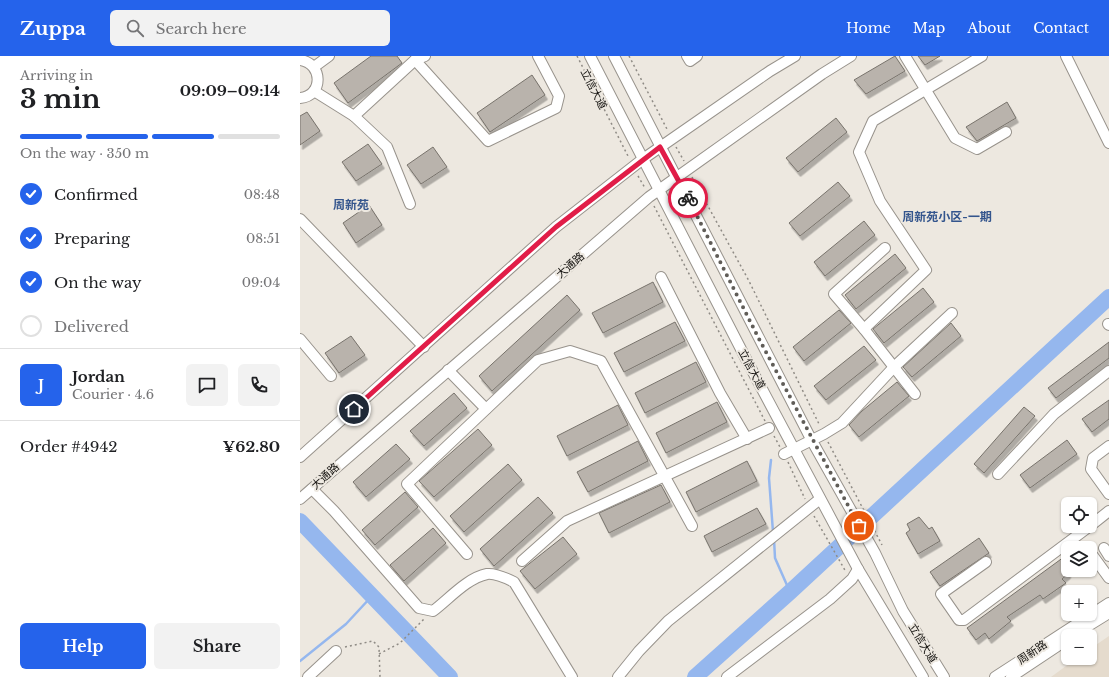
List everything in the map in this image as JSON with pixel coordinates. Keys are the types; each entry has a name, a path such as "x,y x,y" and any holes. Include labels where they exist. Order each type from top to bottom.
{"street":[{"path":"314,67 330,56"},
{"path":"354,116 420,58 488,141 556,108 559,96 538,56"},
{"name":"立信大道","path":"590,56 820,499 858,569 923,677"},
{"name":"立信大道","path":"614,56 812,441 875,554 903,611 944,677"},
{"path":"687,56 690,61 698,56"},
{"path":"300,457 556,227 643,159 782,60 795,56"},
{"name":"大通路","path":"306,494 649,197 822,74 851,56"},
{"path":"905,56 955,138 977,149 1006,132"},
{"path":"864,329 926,270 880,201 859,152 873,121 982,56"},
{"path":"1066,56 1109,142"},
{"path":"300,60 310,63 314,67 318,79 314,91 309,95 300,98"},
{"path":"314,91 354,116 387,147 410,204"},
{"path":"300,218 424,347"},
{"path":"885,248 834,294 864,329 915,394"},
{"path":"661,277 720,394 746,438"},
{"path":"784,454 812,441 842,423 894,367 952,313"},
{"path":"300,339 331,376"},
{"path":"467,554 407,484 538,360 570,351 601,361 692,526"},
{"path":"448,370 486,409"},
{"path":"998,474 1054,414 1109,371"},
{"path":"522,561 567,521 769,428"},
{"path":"1109,446 1093,458 1091,469 1109,494"},
{"path":"306,494 334,511 419,608 433,611 474,579 488,574 504,577 514,582 572,677"},
{"path":"618,677 639,651 668,621 820,499"},
{"path":"1097,520 1109,511"},
{"path":"986,562 941,594 959,620 964,620 1081,533"},
{"path":"1097,562 1109,578"},
{"path":"727,677 830,599 852,579 858,569"},
{"name":"周新路","path":"995,677 1109,602"},
{"path":"1083,629 1109,613"},
{"name":"周新路","path":"1010,677 1061,644"},
{"path":"308,677 336,651"}],"path":[{"name":"立信大道","path":"577,56 633,167 784,454 809,507 844,569"},
{"path":"629,56 688,170 749,281 860,505 881,541"},
{"path":"379,654 400,643 422,621"},
{"path":"336,651 345,647 373,641 378,647 380,677"}],"shaded area":[{"path":"1109,636 1109,677 1051,677 1067,665 1097,665 1097,644"}],"building":[{"path":"371,56 397,56 402,63 348,103 334,83"},
{"path":"895,56 905,71 866,94 854,80"},
{"path":"918,56 940,56 925,65"},
{"path":"532,75 545,95 490,132 477,113"},
{"path":"1007,102 1016,118 977,141 966,127"},
{"path":"307,112 320,131 300,145 300,116"},
{"path":"836,118 847,132 798,172 786,158"},
{"path":"368,144 382,164 356,181 342,162"},
{"path":"433,147 447,167 421,184 407,165"},
{"path":"838,182 850,196 800,236 789,223"},
{"path":"369,205 382,225 356,243 343,223"},
{"path":"864,221 875,235 825,276 814,262"},
{"path":"895,254 906,268 856,309 845,295"},
{"path":"653,282 663,302 603,333 592,313"},
{"path":"923,288 934,302 884,343 873,329"},
{"path":"567,295 580,310 492,391 479,376"},
{"path":"839,310 851,323 804,361 793,347"},
{"path":"675,322 685,341 624,372 614,353"},
{"path":"951,323 961,336 912,377 903,367"},
{"path":"351,336 365,355 339,373 325,353"},
{"path":"1109,342 1109,358 1056,398 1048,388"},
{"path":"864,346 876,360 826,400 814,386"},
{"path":"696,362 706,382 645,413 635,393"},
{"path":"897,382 909,396 859,437 849,425 862,411"},
{"path":"454,393 467,408 424,446 410,431"},
{"path":"1109,400 1109,419 1092,432 1082,419"},
{"path":"717,402 727,422 666,453 656,433"},
{"path":"618,405 628,425 567,456 557,436"},
{"path":"1024,407 1035,416 984,473 974,464"},
{"path":"478,429 492,445 434,497 419,481"},
{"path":"1067,440 1077,454 1030,488 1020,475"},
{"path":"638,441 648,461 588,492 577,472"},
{"path":"396,444 410,459 366,497 353,482"},
{"path":"747,461 757,481 696,512 686,492"},
{"path":"508,464 522,480 464,532 450,516"},
{"path":"661,485 670,502 609,533 599,513"},
{"path":"405,492 418,507 375,545 362,530"},
{"path":"538,497 553,513 494,566 480,549"},
{"path":"757,508 766,524 712,552 704,536"},
{"path":"919,517 929,529 932,527 940,541 918,554 906,533 910,530 907,524"},
{"path":"433,528 446,543 404,581 390,565"},
{"path":"563,537 577,554 535,589 520,571"},
{"path":"979,538 989,553 940,586 930,572"},
{"path":"1061,559 1061,577 1064,577 1062,579 1066,583 1061,585 1043,599 1040,595 1007,617 1011,621 989,639 985,633 976,640 967,628"}],"waterway":[{"path":"695,677 790,592 1109,297"},
{"path":"771,460 769,478 773,532"},
{"path":"300,521 450,677"},
{"path":"774,539 775,558 790,592"},
{"path":"300,661 346,624 371,597"}],"way so far":[{"path":"688,198 744,311 812,441 859,526"}],"district":[{"name":"周新苑","path":"351,204"},
{"name":"周新苑小区-一期","path":"947,216"}],"route":[{"path":"354,409 556,227 660,147 688,198"}]}
